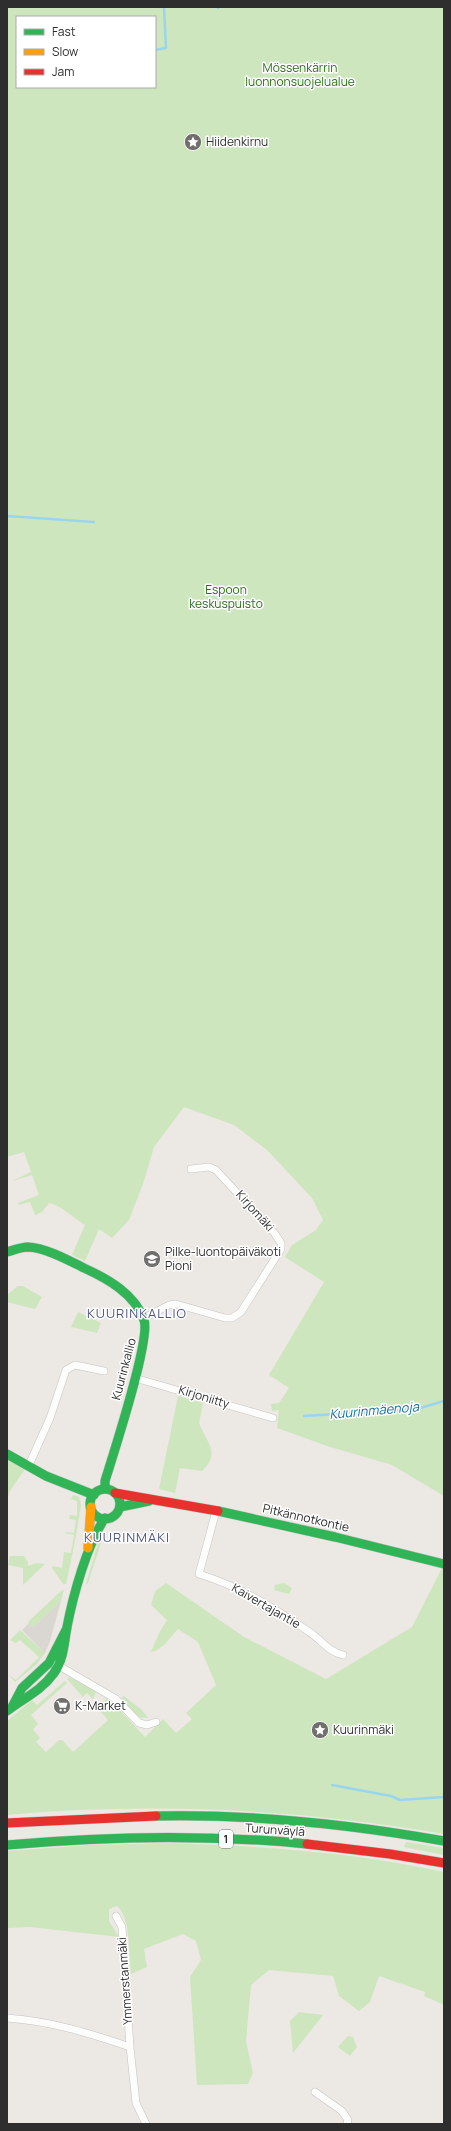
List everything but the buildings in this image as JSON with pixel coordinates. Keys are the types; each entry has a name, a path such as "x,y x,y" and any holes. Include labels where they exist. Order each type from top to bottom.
{"main road":[{"path":"7,1252 28,1247 41,1249 91,1272 120,1287 144,1318"},
{"name":"Kuurinkallio","path":"105,1489 105,1481 135,1378 146,1332 147,1325 144,1318"},
{"path":"7,1454 46,1476 94,1495"},
{"path":"9,1708 32,1694 48,1680 54,1664 59,1638 67,1628 96,1529 105,1518 113,1516 120,1507 119,1499 115,1493 105,1489 94,1495 91,1506 87,1559"},
{"name":"Pitkännotkontie","path":"115,1493 162,1500 336,1536 444,1564"},
{"name":"Pitkännotkontie","path":"120,1507 162,1500"},
{"path":"91,1506 95,1513 105,1518"},
{"path":"9,1708 12,1693 54,1664"},
{"name":"Turunväylä","path":"7,1823 103,1816 233,1816 365,1828 444,1841"},
{"name":"Turunväylä","path":"7,1845 103,1838 232,1839 294,1843 360,1850 444,1863"}],"street":[{"name":"Kirjomäki","path":"144,1318 169,1305 176,1304 225,1318 236,1317 241,1312 281,1249 281,1243 275,1234 223,1176 209,1167 191,1169"},
{"path":"28,1465 50,1418 66,1370 75,1365 104,1371"},
{"name":"Kirjoniitty","path":"135,1378 273,1418"},
{"name":"Kaivertajantie","path":"216,1511 199,1574 222,1581 246,1592 310,1632 334,1653 343,1655"},
{"path":"54,1664 116,1699 139,1723 147,1725 156,1722"},
{"name":"Ymmerstanmäki","path":"116,1916 122,1927 130,2047 136,2103 146,2124"},
{"name":"Ymmerstanmäki","path":"7,2018 43,2022 76,2029 130,2047"},
{"path":"315,2092 342,2111 346,2116 347,2124"}],"green space":[{"name":"Espoon keskuspuisto","path":"7,7 444,7 444,1496 392,1465 327,1446 277,1428 279,1410 272,1411 271,1404 279,1403 289,1388 269,1375 324,1282 285,1257 292,1245 316,1230 323,1220 312,1198 267,1150 234,1125 184,1107 154,1147 143,1184 129,1220 112,1238 99,1229 85,1261 72,1255 85,1225 53,1204 49,1203 42,1212 35,1215 30,1202 19,1205 18,1203 39,1195 32,1175 12,1181 31,1172 24,1152 7,1157"},
{"path":"18,1286 23,1286 42,1297 35,1309 7,1302 7,1295"},
{"path":"78,1312 101,1323 97,1333 71,1327"},
{"path":"178,1396 203,1403 199,1423 212,1453 208,1465 202,1471 180,1468 175,1493 159,1489"},
{"path":"7,1460 25,1469 10,1491 7,1500"},
{"path":"73,1495 79,1497 81,1505 66,1584 63,1584 52,1568 53,1566 62,1568 64,1552 71,1553 74,1535 65,1533 74,1533 76,1520 69,1519 70,1515 77,1516 77,1501 71,1499"},
{"path":"100,1536 103,1537 88,1583 86,1584"},
{"path":"10,1556 24,1556 28,1562 28,1566 36,1563 45,1564 23,1585 23,1568 8,1565"},
{"path":"442,1568 444,1568 444,1834 390,1825 226,1810 116,1809 7,1815 7,1721 32,1700 37,1705 65,1681 67,1683 31,1715 38,1724 33,1729 40,1738 36,1742 46,1752 59,1740 62,1740 73,1752 108,1720 97,1708 108,1697 145,1737 163,1719 176,1733 192,1719 186,1713 216,1685 198,1642 178,1629 163,1646 151,1652 159,1633 167,1620 151,1605 155,1591 166,1583 244,1637 326,1679 412,1627"},
{"path":"284,1583 292,1588 289,1594 274,1590 275,1585"},
{"path":"64,1590 61,1601 34,1627 28,1624 29,1621 61,1591"},
{"path":"20,1630 45,1653 37,1664 15,1682 9,1675 16,1680 39,1657 20,1640 16,1643 10,1640"},
{"path":"69,1677 94,1689 96,1692 93,1699 87,1693 83,1697 67,1679"},
{"path":"124,1696 142,1710 148,1718 137,1717 121,1699"},
{"path":"406,1842 444,1848 444,1855 404,1847"},
{"path":"168,1843 307,1851 375,1859 444,1872 444,2005 424,1996 425,1992 379,1976 370,2002 359,2011 339,1996 333,1976 269,1970 251,1985 246,2041 253,2073 248,2084 197,2085 190,1977 201,1960 196,1941 183,1934 144,1949 147,1967 131,1974 127,1928 122,1911 117,1906 109,1909 109,1921 119,1937 30,1927 7,1928 7,1851 90,1845"},
{"path":"299,2012 323,2015 293,2053 290,2021"},
{"path":"348,2036 353,2037 357,2047 350,2056 338,2047"}],"shaded area":[{"path":"61,1601 50,1641 45,1653 22,1630 28,1624 34,1627"}],"waterway":[{"path":"156,50 166,48 164,7"},
{"path":"7,516 94,522"},
{"name":"Kuurinmäenoja","path":"304,1416 417,1409 444,1401"},
{"path":"332,1785 391,1796 400,1800 444,1797"}],"traffic: fast":[{"path":"7,1252 28,1247 35,1248 57,1255 93,1272 120,1288 134,1302 144,1320 145,1331 137,1372 123,1424 105,1481 105,1489"},
{"path":"7,1454 46,1476 94,1495"},
{"path":"105,1489 115,1494 120,1504 115,1514 105,1519 95,1514 90,1504 95,1494 105,1489"},
{"path":"120,1507 149,1501"},
{"path":"218,1511 335,1537 444,1564"},
{"path":"7,1711 44,1685 57,1668 62,1657 67,1627 77,1586 92,1542 105,1518"},
{"path":"12,1707 22,1688 49,1663 67,1628"},
{"path":"156,1816 229,1817 301,1821 444,1841"},
{"path":"7,1845 157,1837 232,1839 307,1844"}],"traffic: slow":[{"path":"88,1548 91,1507"}],"traffic: jam":[{"path":"115,1493 218,1511"},
{"path":"7,1823 156,1816"},
{"path":"307,1844 390,1854 444,1863"}],"place":[{"name":"Hiidenkirnu","path":"193,142"},
{"name":"Pilke-luontopäiväkoti Pioni","path":"152,1259"},
{"name":"K-Market","path":"62,1706"},
{"name":"Kuurinmäki","path":"320,1730"}],"district":[{"name":"KUURINKALLIO","path":"137,1313"},
{"name":"KUURINMÄKI","path":"127,1537"}],"park label":[{"name":"Mössenkärrin luonnonsuojelualue","path":"300,75"}]}
